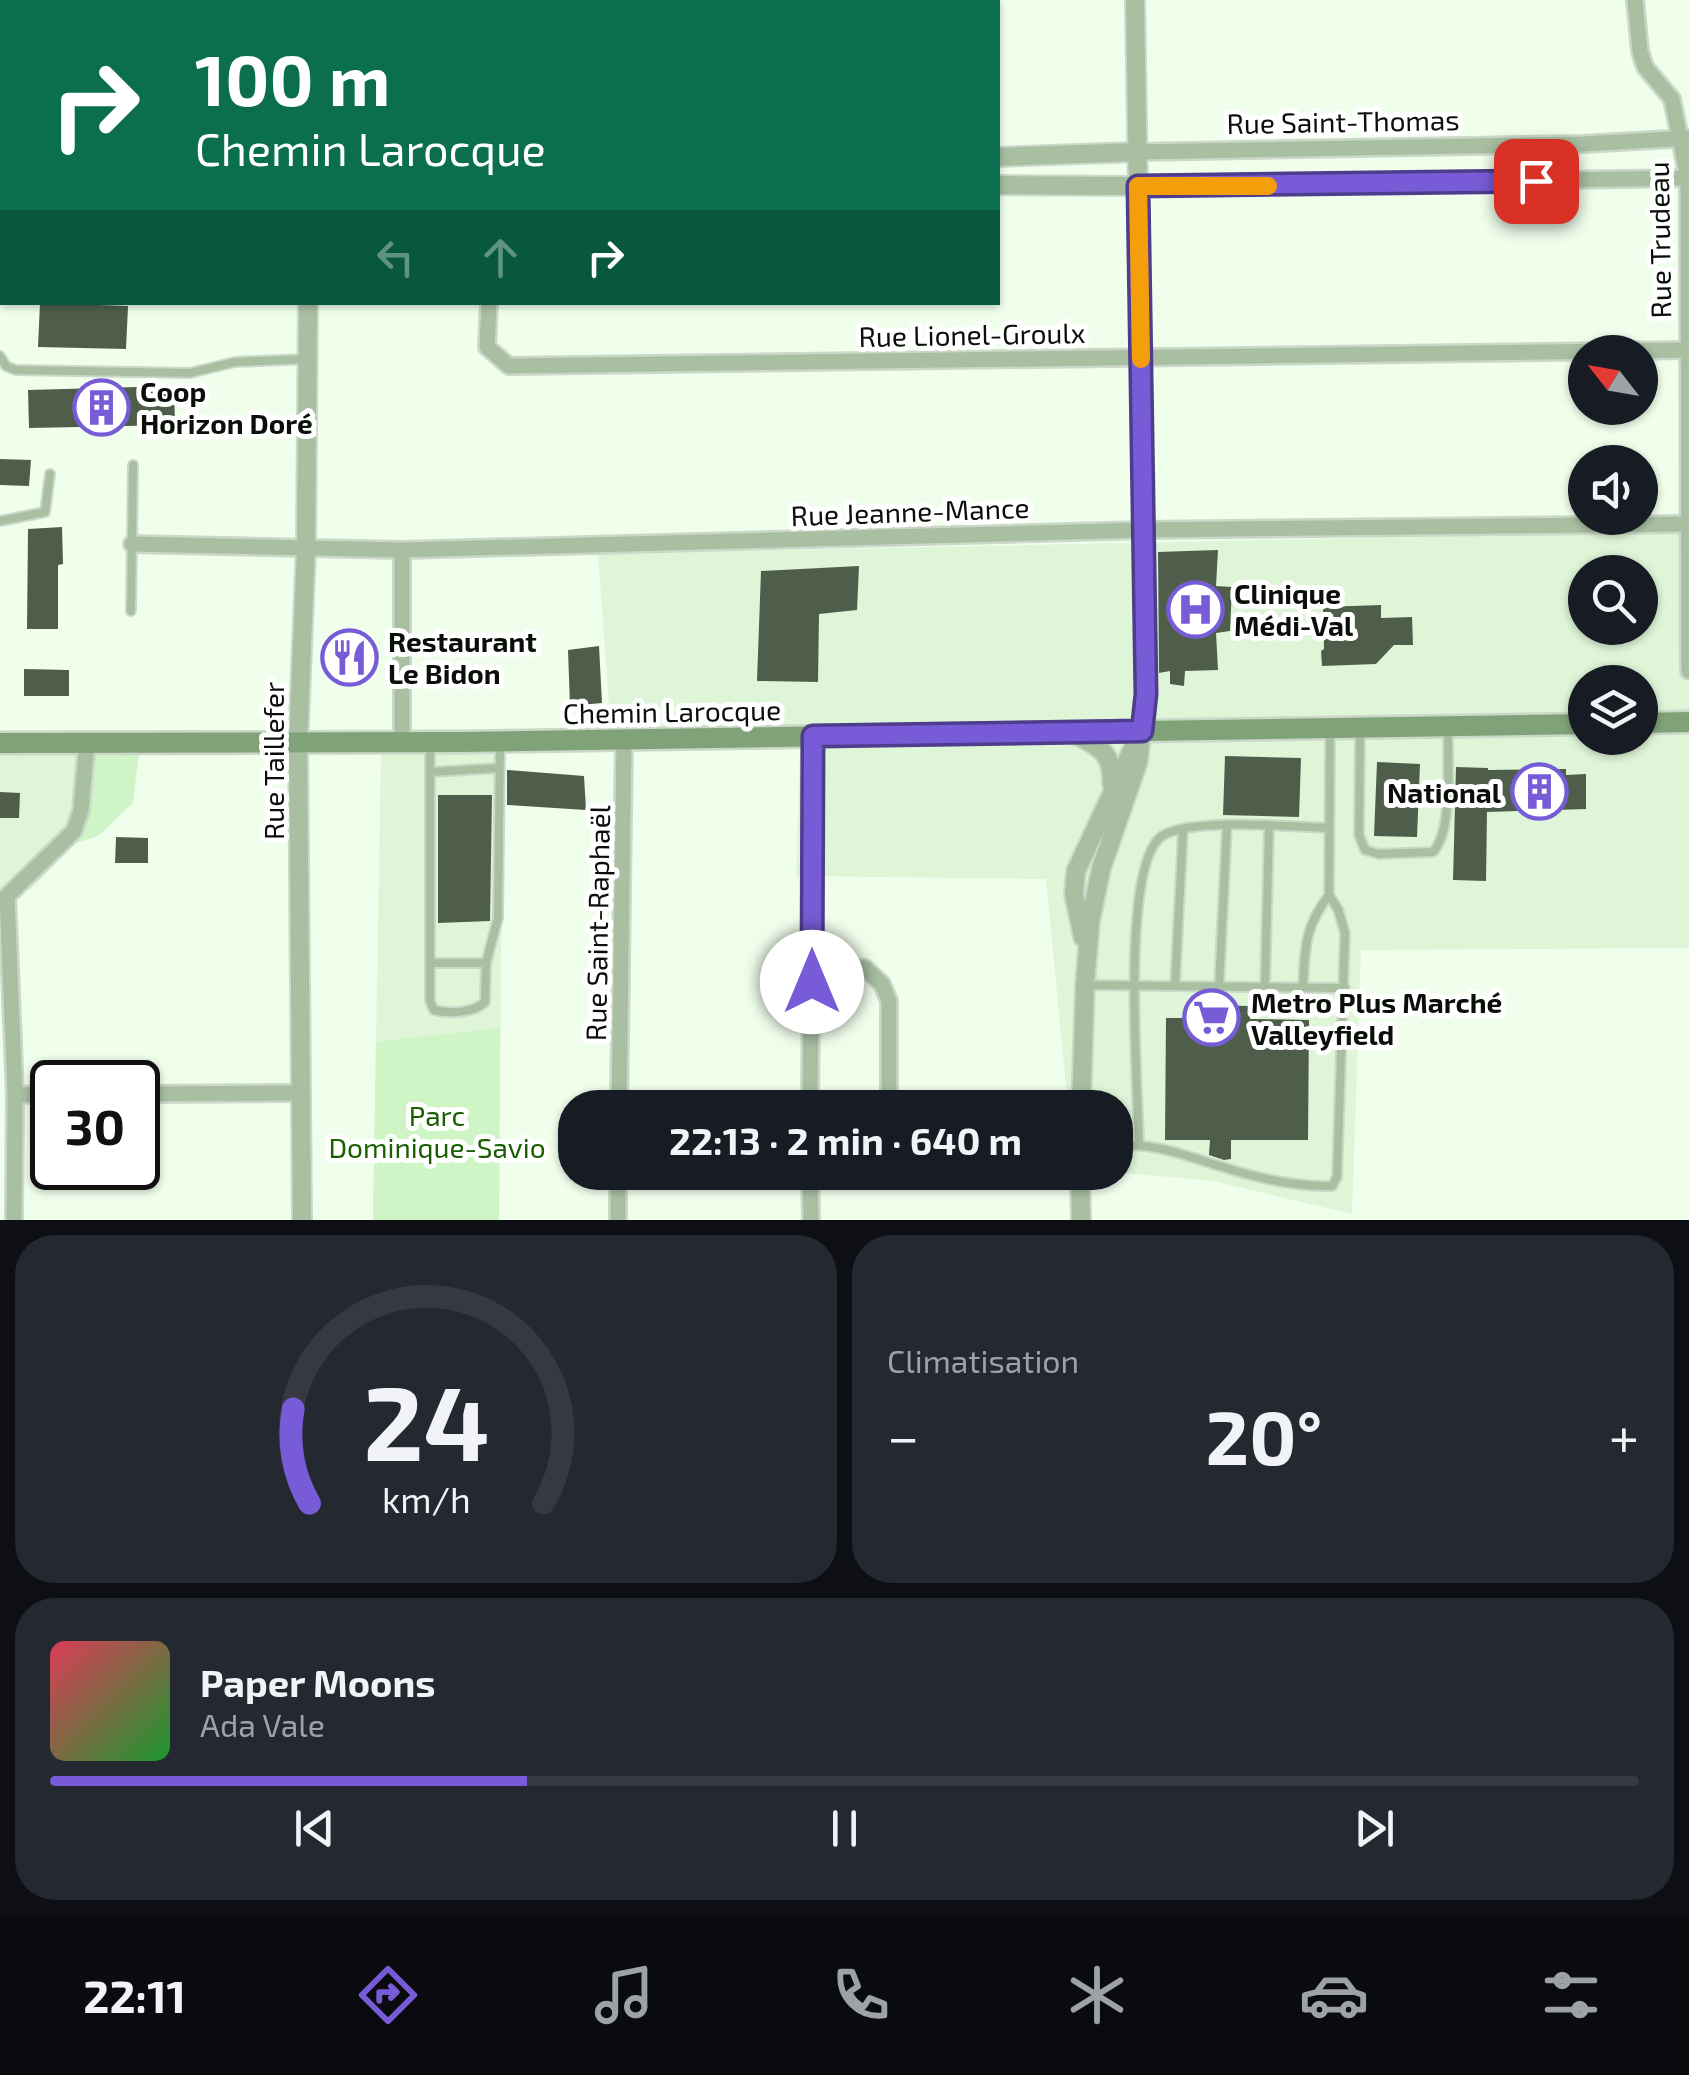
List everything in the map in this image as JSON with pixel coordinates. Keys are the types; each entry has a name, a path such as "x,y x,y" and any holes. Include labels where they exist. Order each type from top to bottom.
{"main road":[{"path":"1658,723 1689,722"},
{"name":"Chemin Larocque","path":"0,743 298,744 1568,724"}],"street":[{"path":"1082,1090 1087,952 1095,894 1138,762 1146,694 1134,0"},
{"name":"Rue Trudeau","path":"1635,0 1640,51 1646,67 1672,99 1685,138 1689,671"},
{"name":"Rue Saint-Thomas","path":"1000,157 1685,138"},
{"path":"1000,186 1688,178"},
{"name":"Rue Taillefer","path":"302,1220 298,744 306,548 308,305"},
{"name":"Rue Lionel-Groulx","path":"489,305 487,346 510,366 1688,350"},
{"name":"Rue Jeanne-Mance","path":"132,544 402,550 1144,530 1688,524"},
{"path":"402,550 402,742"},
{"path":"1087,952 1074,894 1076,871 1142,731"},
{"path":"1070,732 1104,751 1112,767 1112,790"},
{"path":"810,1090 813,736"},
{"name":"Rue Saint-Raphaël","path":"619,1090 624,739"},
{"path":"14,1220 15,1094 4,897 74,831 81,810 87,743"},
{"path":"812,968 866,968 882,984 890,1001 889,1090"},
{"path":"160,1094 302,1093"},
{"path":"15,1094 30,1094"},
{"path":"618,1190 618,1220"},
{"path":"810,1190 811,1220"},
{"path":"1080,1190 1081,1220"}],"lane":[{"path":"0,356 6,366 16,370 164,374 190,373 235,362 307,359"},
{"path":"131,611 134,466"},
{"path":"0,522 44,512 50,474"},
{"path":"1360,728 1359,835 1365,850 1379,854 1433,852 1441,843 1448,726"},
{"path":"1133,1144 1307,1186 1332,1186 1336,1178 1345,933 1329,895 1330,728"},
{"path":"430,742 430,1002 440,1012 477,1010 485,1002 486,962 498,918 500,741"},
{"path":"431,772 499,768"},
{"path":"1139,1144 1134,986 1140,880 1148,856 1162,836 1183,830 1226,826 1330,828"},
{"path":"1218,987 1226,826"},
{"path":"1265,988 1269,827"},
{"path":"1175,986 1183,830"},
{"path":"1304,988 1306,938 1312,919 1329,895"},
{"path":"431,964 486,962"},
{"path":"1085,985 1344,988"}],"shaded area":[{"path":"1689,531 1689,948 1361,950 1352,1214 1213,1181 1133,1174 1133,1090 1066,1090 1046,879 796,876 800,749 612,747 598,554 1568,534 1658,535 1658,532"},
{"path":"503,746 499,1220 373,1220 381,748"},
{"path":"0,753 90,754 87,810 76,843 31,889 0,898"}],"green space":[{"path":"139,753 133,803 98,836 76,843 87,810 90,754"},
{"name":"Parc Dominique-Savio","path":"500,1028 499,1220 373,1220 376,1042"}],"building":[{"path":"40,305 128,306 126,349 38,347"},
{"name":"Coop Horizon Doré","path":"174,386 175,425 29,428 28,390"},
{"path":"0,459 31,460 29,486 0,485"},
{"path":"62,527 58,629 27,629 28,529"},
{"name":"Clinique Médi-Val","path":"1218,550 1216,586 1232,587 1230,631 1216,633 1218,670 1185,671 1184,686 1170,684 1170,671 1159,673 1158,552"},
{"path":"859,566 857,610 819,614 818,682 757,681 761,571"},
{"path":"1381,605 1381,618 1412,617 1413,645 1394,645 1376,664 1322,666 1323,607"},
{"name":"Restaurant Le Bidon","path":"328,645 370,645 369,671 328,670"},
{"path":"599,646 602,703 570,706 568,650"},
{"path":"24,669 69,670 69,696 24,696"},
{"path":"1225,756 1301,758 1299,817 1223,815"},
{"path":"1377,762 1420,764 1417,837 1374,836"},
{"path":"1456,767 1566,769 1566,775 1586,774 1586,809 1487,812 1486,881 1453,880"},
{"path":"507,770 584,776 586,810 507,805"},
{"path":"0,792 20,793 19,818 0,818"},
{"path":"438,795 492,795 490,921 438,923"},
{"path":"116,837 148,838 148,863 115,863"},
{"path":"1199,1005 1250,1006 1250,1019 1309,1020 1308,1140 1231,1140 1231,1159 1224,1160 1209,1155 1210,1140 1165,1140 1166,1018 1199,1018"}],"slow traffic":[{"path":"1141,359 1138,186 1268,186"}],"place":[{"name":"Coop Horizon Doré","path":"101,407"},
{"name":"Clinique Médi-Val","path":"1195,609"},
{"name":"Restaurant Le Bidon","path":"349,657"},
{"name":"National","path":"1540,792"},
{"name":"Metro Plus Marché Valleyfield","path":"1212,1018"}],"route":[{"path":"812,982 813,736 1142,731 1146,694 1138,186 1536,181"}]}
